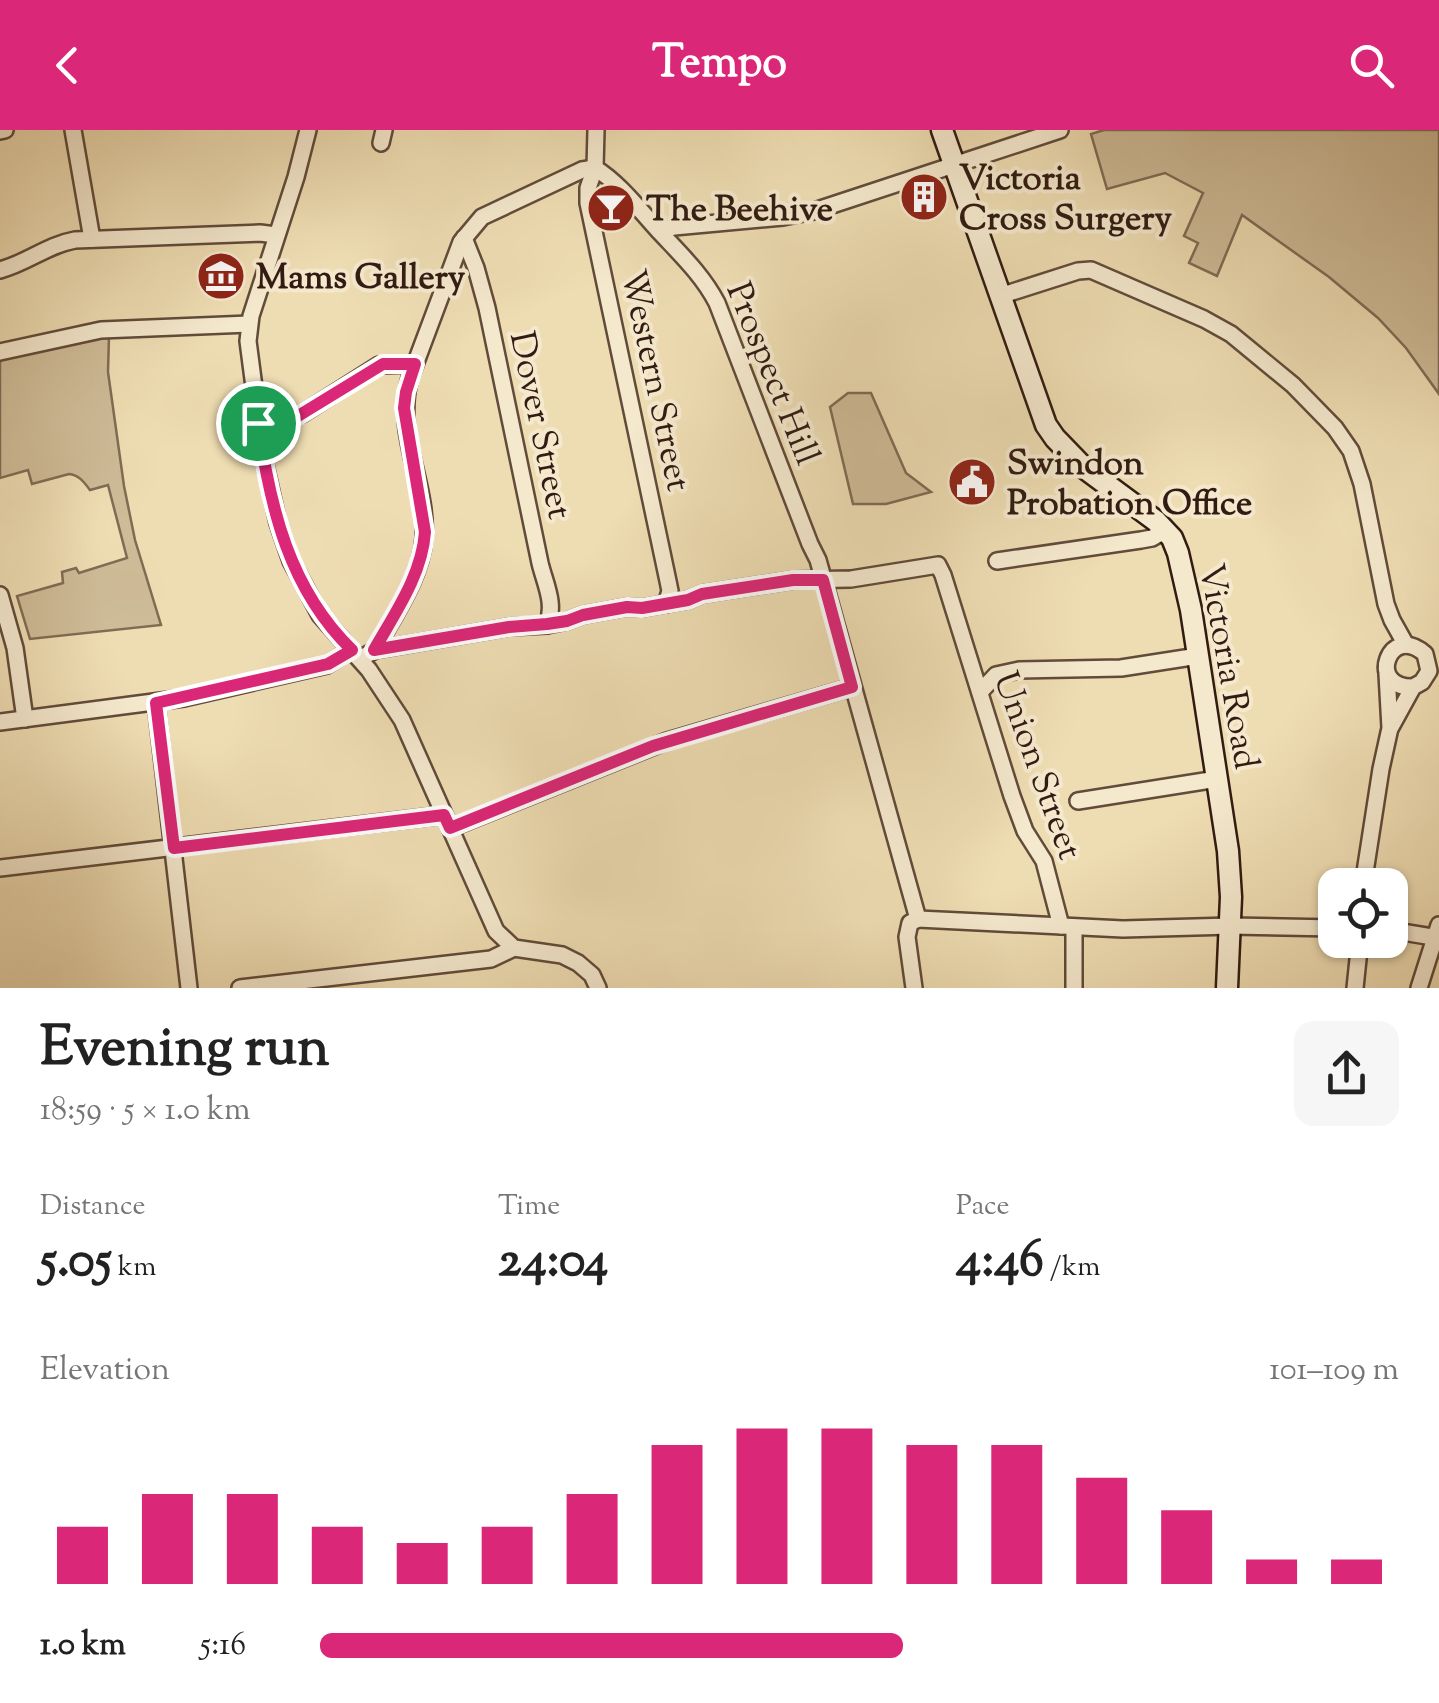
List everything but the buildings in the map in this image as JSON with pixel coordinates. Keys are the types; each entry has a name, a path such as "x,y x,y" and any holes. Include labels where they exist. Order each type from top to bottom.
{"street":[{"path":"74,130 92,239"},
{"path":"308,130 249,324 258,423 275,510 291,561 320,615 362,653 402,720 490,920 504,941 514,948 571,959 584,968 598,988"},
{"name":"Western Street","path":"596,130 595,168 588,203 670,591 666,604"},
{"name":"Victoria Road","path":"942,130 1050,431 1083,466 1166,530 1178,553 1198,656 1231,876 1227,988"},
{"path":"659,231 798,215 1060,130"},
{"path":"362,653 414,577 423,550 424,523 404,408 406,392 464,238 488,213 568,176 595,168"},
{"name":"Prospect Hill","path":"595,168 659,231 718,303 816,554 918,919"},
{"path":"0,270 60,242 276,235"},
{"name":"Dover Street","path":"464,238 487,308 551,600 547,624"},
{"path":"1000,296 1085,269 1204,319 1246,345 1293,385 1334,428 1355,460 1386,604 1406,644 1421,649 1434,671 1422,682 1406,688 1395,684 1387,674"},
{"path":"0,352 100,330 249,324"},
{"path":"258,423 298,416 379,366 415,364"},
{"path":"997,560 1141,540 1166,530"},
{"name":"Union Street","path":"823,580 879,576 930,565 941,569 1025,831 1044,861 1068,926 1074,988"},
{"path":"0,722 156,703 362,653 666,604 702,594 793,580 823,580"},
{"path":"0,595 15,648 25,719"},
{"path":"1366,868 1390,728 1386,660 1406,644"},
{"path":"980,692 990,679 1005,673 1122,668 1198,656"},
{"path":"0,868 447,822 523,799 666,741 852,687"},
{"path":"1390,728 1413,687"},
{"path":"156,703 189,988"},
{"path":"1078,801 1217,779"},
{"path":"914,988 908,930 910,923 918,919 1134,929 1318,928"},
{"path":"1408,931 1438,933 1420,988"},
{"path":"240,988 491,959 514,948"},
{"path":"1355,988 1358,958"}],"shaded area":[{"path":"1104,130 1439,130 1439,394 1406,348 1378,318 1329,277 1242,215 1217,276 1189,263 1198,243 1184,236 1203,193 1165,173 1107,189 1091,134"},
{"path":"109,336 108,372 124,486 135,540 161,625 30,639 17,596 63,583 62,572 76,568 79,573 127,558 108,485 90,490 78,477 69,474 32,484 28,470 0,478 0,359"},
{"path":"848,393 871,393 906,473 931,492 886,504 853,504 830,407"}],"place":[{"name":"Victoria Cross Surgery","path":"924,197"},
{"name":"The Beehive","path":"611,208"},
{"name":"Mams Gallery","path":"221,276"},
{"name":"Swindon Probation Office","path":"972,482"}],"route":[{"path":"383,364 415,364 404,408 424,523 423,550 414,577 374,650 567,621 627,607 688,600 702,594 793,580 823,580 852,687 653,746 450,828 444,815 174,848 156,703 336,662 352,650 320,615 291,561 278,524 258,423 298,416 383,364"}]}
